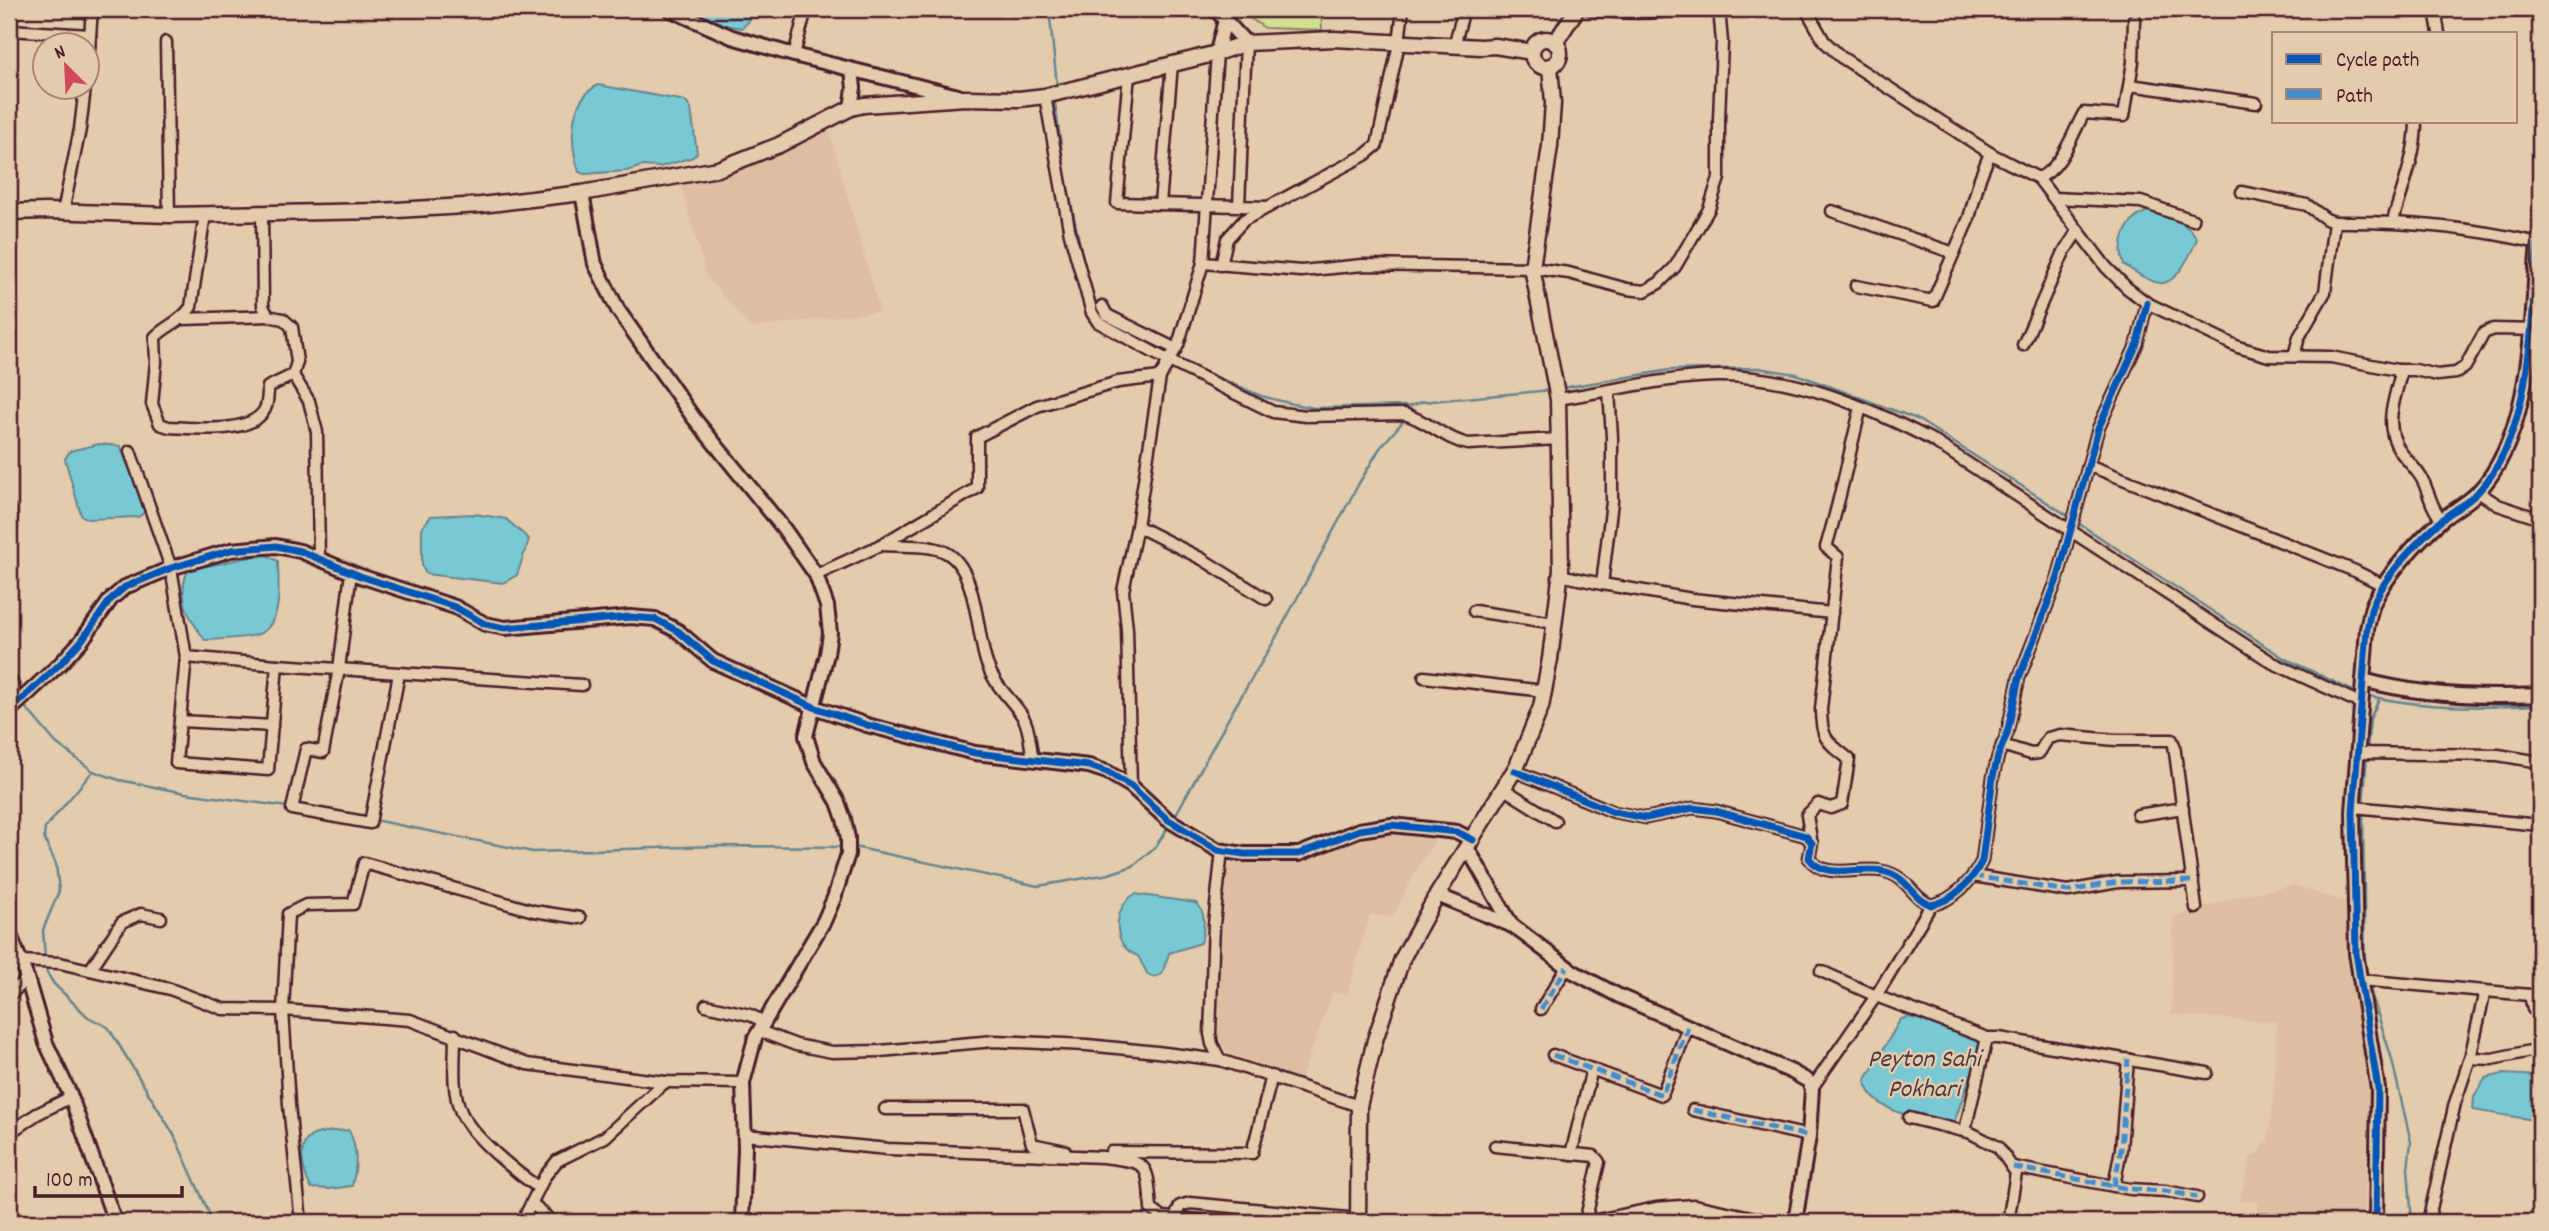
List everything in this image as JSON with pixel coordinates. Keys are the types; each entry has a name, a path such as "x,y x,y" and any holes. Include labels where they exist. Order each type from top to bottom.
{"main road":[{"path":"1555,43 1577,9"},
{"path":"9,212 169,215 380,211 481,205 582,193 718,169 779,145 850,108 965,98 1019,99 1045,96 1246,43 1334,39 1495,46 1532,51"},
{"path":"1358,1221 1359,1106 1375,1040 1402,959 1437,895 1514,771 1541,707 1544,691 1560,575 1559,439 1557,395 1532,268 1550,145 1553,103 1550,66 1559,57 1559,51 1555,43 1547,39 1541,40 1532,51 1533,58 1538,65 1550,66"},
{"path":"1597,1222 1656,1210 1694,1207 1765,1222"}],"street":[{"path":"90,32 92,9"},
{"path":"669,9 732,37 965,98"},
{"path":"794,55 806,9"},
{"path":"1215,9 1246,43 1239,206"},
{"path":"1221,265 1227,239 1244,220 1365,155 1377,145 1399,43 1403,9"},
{"path":"1454,46 1464,9"},
{"path":"1589,9 1619,13 1658,13 1686,9"},
{"path":"1203,263 1301,271 1363,265 1532,268 1569,273 1627,289 1645,291 1659,283 1675,267 1709,209 1719,178 1718,119 1723,41 1719,9"},
{"path":"1807,9 1824,41 1841,57 1990,153 2038,178 2077,232 2127,288 2147,303 2238,347 2269,356 2331,357 2437,375 2456,373 2465,367 2484,332 2493,329 2535,330"},
{"path":"2435,9 2439,32"},
{"path":"2038,178 2045,176 2060,160 2084,113 2124,116 2130,85 2134,19"},
{"path":"1131,786 1127,629 1123,591 1160,377 1176,349 1203,263 1217,52 1225,20"},
{"path":"9,30 41,32"},
{"path":"166,42 169,215"},
{"path":"1160,204 1172,64"},
{"path":"850,108 854,88 852,70"},
{"path":"1129,75 1117,203 1268,207"},
{"path":"2130,85 2256,103"},
{"path":"1045,96 1067,222 1092,313 1104,327 1273,412 1326,416 1404,414 1414,416 1457,442 1468,444 1559,439"},
{"path":"63,212 83,102"},
{"path":"2393,221 2410,166 2416,122"},
{"path":"1856,286 1933,301 1969,218 1990,153"},
{"path":"2242,192 2307,205 2334,222 2393,221 2539,240 2535,330 2516,423 2499,462 2478,492 2442,520 2383,585 2372,606 2367,629 2354,807 2356,953 2378,1089 2376,1222"},
{"path":"582,193 595,264 618,310 663,376 784,529 816,575 827,606 830,633 827,654 807,736 814,762 838,803 848,838 848,854 824,920 755,1038 743,1083 745,1135 742,1222"},
{"path":"2054,198 2141,202 2193,220"},
{"path":"1832,211 1954,253"},
{"path":"262,213 263,306 268,316"},
{"path":"183,319 191,307 205,214"},
{"path":"2294,356 2299,337 2325,292 2334,222"},
{"path":"2023,345 2059,262 2077,232"},
{"path":"1795,1222 1809,1136 1812,1088 1876,996 1931,905 1948,898 1973,876 1982,861 1993,777 2019,678 2055,588 2107,406 2137,344 2147,303"},
{"path":"1102,306 1107,315 1176,349"},
{"path":"268,316 283,319 292,327 297,362 293,374 268,387 267,408 258,419 235,427 194,428 160,424 152,404 156,362 155,337 163,328 183,319 268,316"},
{"path":"2397,370 2400,377 2390,418 2392,433 2400,450 2423,480 2435,512 2442,520"},
{"path":"293,374 309,401 317,432 319,559"},
{"path":"1557,395 1609,391 1717,376 1801,387 1861,407 1932,440 2072,529 2273,663 2360,701"},
{"path":"816,575 881,545 977,488 977,437 1037,406 1118,382 1160,377"},
{"path":"1602,584 1612,502 1609,391"},
{"path":"1861,407 1838,510 1826,547 1838,557 1821,730 1826,741 1849,759 1848,771 1842,804 1831,808 1818,804 1808,815 1811,839 1809,858 1814,864 1828,871 1865,869 1893,874 1906,881 1923,902 1931,905"},
{"path":"130,452 171,568 186,657 176,763 268,771 278,665"},
{"path":"2088,465 2355,571 2383,585"},
{"path":"2478,492 2498,505 2540,519"},
{"path":"9,507 9,528"},
{"path":"1136,526 1202,559 1266,598"},
{"path":"12,708 61,663 82,640 111,599 125,587 171,568 231,550 276,545 455,607 485,624 505,628 630,617 655,619 678,631 713,661 814,707 867,725 975,753 1089,766 1107,772 1131,786 1167,819 1222,850 1244,854 1299,854 1359,830 1392,825 1457,832 1470,844 1513,926"},
{"path":"881,545 944,551 960,564 967,579 987,664 1001,692 1024,719 1032,759"},
{"path":"351,572 339,669 323,752 306,749 292,808 370,823 399,674"},
{"path":"1560,575 1692,598 1832,612"},
{"path":"1474,611 1555,623"},
{"path":"186,657 582,685"},
{"path":"1424,677 1544,691"},
{"path":"9,679 13,685 12,708"},
{"path":"2363,681 2460,696 2540,695"},
{"path":"180,721 272,726"},
{"path":"2002,745 2031,754 2043,750 2051,736 2116,740 2168,738 2174,745 2196,908"},
{"path":"2357,753 2498,755 2540,762"},
{"path":"1514,771 1614,812 1646,818 1693,808 1716,811 1811,839"},
{"path":"1504,789 1555,821"},
{"path":"2354,807 2540,825"},
{"path":"2138,815 2183,808"},
{"path":"1220,1060 1210,1034 1214,924 1222,850"},
{"path":"301,1222 283,1010 288,914 306,905 353,904 364,863 534,911 580,918"},
{"path":"1973,876 2068,891 2118,882 2193,881"},
{"path":"1437,895 1513,926 1567,967 1619,996 1792,1072 1808,1082 1812,1088"},
{"path":"90,970 122,922 141,914 161,918"},
{"path":"9,932 27,978 46,1043 71,1097 115,1222"},
{"path":"20,961 60,963 90,970 170,989 223,1009 283,1010 410,1020 527,1064 665,1082 743,1083"},
{"path":"1541,1009 1567,967"},
{"path":"1821,971 1876,996 1987,1038 2207,1073"},
{"path":"9,996 27,978"},
{"path":"2360,980 2530,995 2533,1009 2540,1011"},
{"path":"2428,1222 2455,1103 2470,1058 2485,991"},
{"path":"706,1005 750,1015 762,1027 796,1045 832,1052 880,1051 994,1041 1087,1045 1220,1060 1359,1106"},
{"path":"1553,1055 1662,1095 1688,1027"},
{"path":"455,1035 456,1091 465,1119 509,1166 539,1188"},
{"path":"1967,1132 1965,1129 1987,1038"},
{"path":"2470,1058 2492,1059 2540,1048"},
{"path":"2114,1186 2121,1149 2128,1059"},
{"path":"1571,1154 1592,1069"},
{"path":"885,1109 1023,1108 1032,1144 1068,1151 1252,1153 1272,1076"},
{"path":"522,1222 539,1188 557,1161 605,1137 665,1082"},
{"path":"9,1133 37,1114 71,1097"},
{"path":"1693,1110 1809,1136"},
{"path":"1909,1118 1986,1138 1998,1147 2016,1173 2008,1222"},
{"path":"745,1135 888,1149 1103,1157 1135,1161 1143,1165 1148,1173 1152,1209 1162,1217 1223,1222"},
{"path":"1495,1146 1594,1156 1599,1162 1585,1222"},
{"path":"2014,1167 2114,1186 2197,1197"},
{"path":"532,1203 552,1222"},
{"path":"1175,1218 1180,1206 1190,1203 1358,1221"}],"shaded area":[{"path":"827,123 880,311 752,328 706,276 680,181"},
{"path":"1408,831 1439,834 1392,918 1370,914 1347,995 1333,992 1301,1079 1231,1056 1218,1035 1219,1012 1216,1011 1226,857 1303,860 1366,835"},
{"path":"2295,885 2350,902 2370,1067 2364,1222 2256,1222 2258,1202 2239,1200 2251,1157 2267,1142 2273,1107 2277,1022 2172,1015 2173,918 2239,896"}],"green space":[{"path":"1236,9 1321,9 1322,30 1265,28"}],"water":[{"path":"681,9 754,9 750,20 742,28 692,20"},
{"path":"598,85 685,101 691,109 697,153 693,157 660,167 642,166 627,171 585,174 579,172 573,137 576,112 588,92"},
{"path":"2148,211 2176,219 2197,239 2183,267 2165,283 2141,276 2124,265 2122,257 2122,241 2128,226"},
{"path":"99,444 120,446 147,511 138,517 88,519 81,515 65,459 70,451"},
{"path":"475,514 506,519 529,539 517,575 503,583 426,574 422,566 422,528 431,516"},
{"path":"265,554 278,561 279,590 273,620 261,633 205,640 189,616 184,599 183,590 188,570"},
{"path":"1135,894 1196,903 1202,911 1204,927 1201,943 1169,953 1162,974 1155,977 1148,975 1138,956 1129,951 1119,936 1122,908"},
{"name":"Peyton Sahi Pokhari","path":"1907,1017 1920,1019 1979,1042 1981,1047 1953,1125 1929,1121 1888,1108 1869,1092 1865,1081 1900,1020"},
{"path":"2503,1074 2540,1076 2540,1121 2473,1110 2474,1096 2486,1078"},
{"path":"349,1130 356,1158 352,1186 311,1188 302,1159 304,1145 314,1135"}],"waterway":[{"path":"1049,9 1057,85"},
{"path":"1055,103 1065,175 1085,269"},
{"path":"1177,360 1261,396 1314,408 1411,406 1421,402 1552,390"},
{"path":"1562,388 1670,370 1758,368 1796,374 1917,419 2070,517"},
{"path":"1174,818 1358,485 1380,448 1406,418"},
{"path":"2075,521 2282,657 2359,694"},
{"path":"2365,695 2409,703 2452,706 2540,705"},
{"path":"2367,749 2370,719 2379,699"},
{"path":"22,703 56,743 93,771 119,780 185,793 288,807"},
{"path":"2363,805 2367,756"},
{"path":"45,958 43,930 59,891 56,864 44,838 45,828 93,771"},
{"path":"2363,812 2365,973"},
{"path":"374,820 533,852 716,846 844,847"},
{"path":"854,847 1038,886 1109,874 1133,866 1156,846 1169,826"},
{"path":"46,964 47,973 54,984 88,1017 108,1027 174,1135 213,1222"},
{"path":"2368,983 2391,1056 2411,1142 2408,1169 2412,1222"}],"marked path":[{"path":"1973,876 2068,891 2118,882 2193,881"},
{"path":"1541,1009 1567,967"},
{"path":"1553,1055 1662,1095 1688,1027"},
{"path":"2114,1186 2121,1149 2128,1059"},
{"path":"1693,1110 1809,1136"},
{"path":"2013,1167 2130,1189 2166,1191 2197,1197"}],"cycle path":[{"path":"2376,1222 2378,1089 2356,953 2353,812 2367,629 2373,604 2395,569 2435,526 2478,492 2496,468 2510,439 2526,374 2540,236"},
{"path":"1515,771 1614,812 1646,818 1693,808 1716,811 1806,836 1812,843 1809,858 1824,869 1873,870 1891,874 1931,905 1954,895 1973,876 1982,861 1993,777 2007,734 2019,678 2058,577 2098,429 2137,344 2147,303"},
{"path":"9,711 61,663 82,640 111,599 125,587 171,568 231,550 276,546 300,551 360,576 455,607 485,624 505,628 630,617 655,619 678,631 713,661 814,707 867,725 975,753 1089,766 1107,772 1131,786 1167,819 1218,850 1244,854 1299,854 1359,830 1392,825 1457,832 1473,840"}]}
